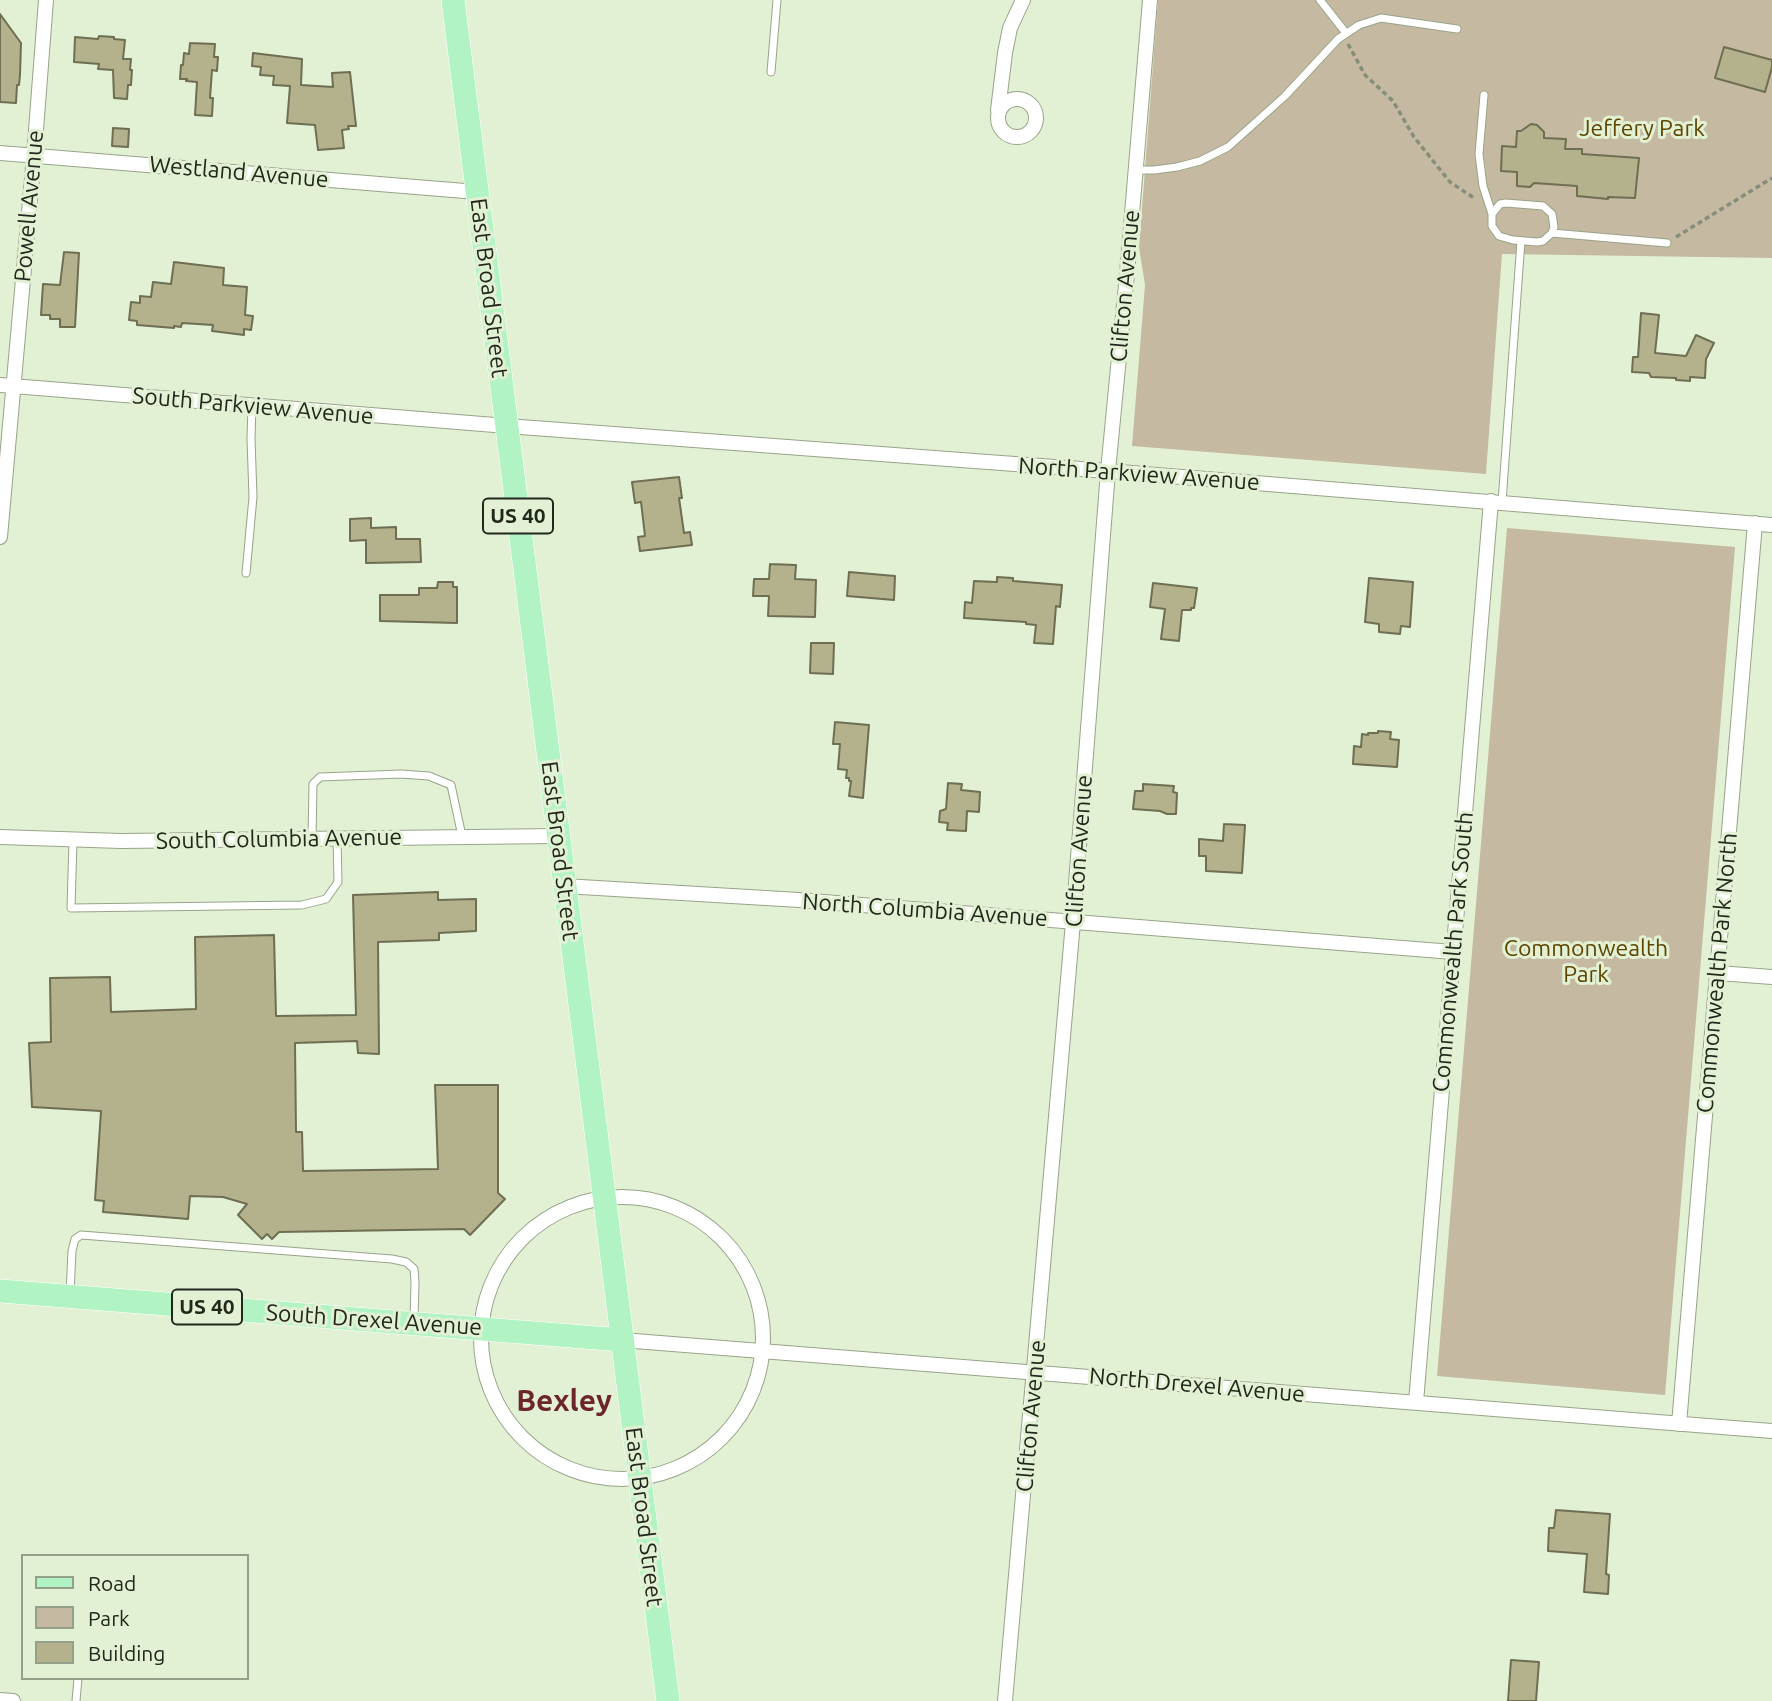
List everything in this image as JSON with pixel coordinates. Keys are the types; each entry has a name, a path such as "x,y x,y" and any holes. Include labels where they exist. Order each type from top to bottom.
{"main road":[{"name":"East Broad Street","path":"453,0 668,1701"},
{"name":"South Drexel Avenue","path":"0,1291 622,1340"}],"street":[{"name":"Powell Avenue","path":"0,537 6,386 34,156 46,0"},
{"path":"998,117 1010,28 1023,0"},
{"name":"Clifton Avenue","path":"1005,1701 1035,1372 1149,0"},
{"name":"Westland Avenue","path":"0,153 477,192"},
{"name":"South Parkview Avenue","path":"6,386 507,426"},
{"name":"North Parkview Avenue","path":"507,426 1772,524"},
{"name":"Commonwealth Park South","path":"1416,1402 1453,951 1496,502"},
{"name":"Commonwealth Park North","path":"1679,1424 1755,523"},
{"name":"South Columbia Avenue","path":"0,837 121,841 558,836"},
{"name":"North Columbia Avenue","path":"564,886 799,900 1453,951"},
{"path":"1718,973 1772,977"},
{"path":"636,1197 667,1203 696,1216 721,1236 740,1259 755,1289 762,1319 758,1378 748,1401 724,1435 685,1464 665,1473 639,1478 612,1479 581,1474 556,1463 531,1446 513,1430 499,1406 489,1385 482,1357 481,1329 485,1304 503,1260 532,1228 557,1212 581,1202 605,1198 636,1197"},
{"name":"North Drexel Avenue","path":"622,1340 1772,1431"},
{"path":"0,1700 13,1701"}],"lane":[{"path":"771,72 777,0"},
{"path":"1320,0 1346,33"},
{"path":"1135,170 1177,167 1200,161 1228,148 1276,104 1338,39 1359,25 1381,18 1457,29"},
{"path":"1483,95 1479,154 1483,186 1495,231 1505,238 1536,242 1543,241 1552,233 1554,220 1544,206 1506,202 1500,204 1492,214"},
{"path":"1552,233 1667,243"},
{"path":"1496,502 1521,241"},
{"path":"246,573 253,496 252,405"},
{"path":"312,839 313,784 320,777 401,774 429,776 450,785 461,836"},
{"path":"73,840 71,908 302,905 326,899 338,883 337,838"},
{"path":"69,1296 72,1251 75,1239 81,1234 406,1262 414,1269 414,1323"},
{"path":"76,1701 78,1680"}],"path":[{"path":"1346,33 1348,47 1365,75 1393,101 1414,137 1450,182 1471,197 1489,204"},
{"path":"1667,243 1772,178"}],"green space":[{"name":"Jeffery Park","path":"1158,0 1772,0 1772,258 1502,254 1486,474 1132,446 1145,285 1139,247"},
{"name":"Commonwealth Park","path":"1507,528 1735,547 1665,1395 1437,1376"}],"building":[{"path":"0,14 21,43 16,103 0,102"},
{"path":"99,36 125,40 123,59 131,59 132,70 127,99 114,98 113,70 98,69 99,64 74,62 75,37 98,39"},
{"path":"190,43 215,44 214,57 218,57 217,71 212,70 212,116 195,115 197,82 180,79 184,53 189,54"},
{"path":"1724,47 1772,60 1765,92 1715,78"},
{"path":"253,53 302,59 301,85 333,87 332,73 350,72 356,126 348,126 349,129 342,130 344,148 318,150 315,125 287,123 290,86 273,85 274,76 260,75 261,67 252,66"},
{"path":"1531,124 1537,125 1544,132 1544,138 1566,139 1565,149 1582,149 1582,154 1639,158 1635,198 1577,196 1577,186 1534,183 1530,187 1517,186 1517,172 1501,171 1502,146 1516,147 1517,131"},
{"path":"113,128 129,129 128,147 112,146"},
{"path":"64,252 79,253 75,327 60,327 60,319 41,315 43,284 60,285"},
{"path":"174,262 224,268 223,285 247,287 245,315 253,316 251,330 244,329 244,335 212,331 213,325 182,323 181,327 174,328 137,325 137,321 129,320 131,302 140,303 140,296 151,297 153,282 171,284"},
{"path":"1641,313 1659,315 1655,353 1686,356 1696,335 1714,343 1706,359 1705,378 1676,380 1632,372 1633,357 1638,357"},
{"path":"679,477 684,533 690,532 692,545 640,551 638,537 645,536 641,502 635,503 632,482"},
{"path":"371,518 371,528 396,527 396,539 420,539 421,562 366,563 366,540 350,541 350,519"},
{"path":"770,564 796,565 795,579 816,580 815,617 768,616 769,596 753,596 754,579 769,579"},
{"path":"849,572 895,576 894,600 847,596"},
{"path":"997,577 1062,585 1060,607 1056,606 1053,644 1034,643 1036,625 1026,622 964,618 965,602 972,603 974,581 997,582"},
{"path":"1369,578 1413,582 1410,627 1401,626 1400,634 1379,632 1379,624 1365,622"},
{"path":"438,582 453,582 453,587 457,587 457,623 380,621 380,595 419,595 419,588 437,588"},
{"path":"1153,583 1197,588 1194,608 1182,610 1179,641 1161,639 1165,609 1150,607"},
{"path":"811,643 834,643 833,674 810,673"},
{"path":"835,722 869,725 863,798 849,796 851,781 846,778 847,770 838,769 840,744 833,744"},
{"path":"1391,732 1390,739 1399,740 1397,767 1353,764 1354,746 1361,747 1362,734"},
{"path":"948,783 962,784 961,790 980,792 979,812 967,811 966,831 947,830 948,823 939,822 940,811 946,809"},
{"path":"1143,784 1174,786 1173,792 1177,793 1176,814 1133,809 1135,791 1143,791"},
{"path":"1224,824 1245,825 1242,873 1206,871 1206,856 1199,856 1199,839 1223,841"},
{"path":"438,892 438,900 476,899 476,931 439,933 439,940 378,942 379,1054 358,1053 357,1041 295,1043 296,1132 302,1132 303,1171 438,1169 435,1085 498,1085 498,1193 505,1199 470,1235 464,1229 279,1232 272,1239 267,1234 262,1239 238,1215 247,1204 223,1197 190,1196 188,1219 103,1212 104,1201 95,1200 101,1111 32,1107 29,1043 51,1042 50,978 110,977 111,1012 196,1009 195,937 274,935 276,1016 356,1015 353,895"},
{"path":"1556,1510 1610,1514 1606,1574 1609,1575 1608,1594 1584,1592 1587,1554 1548,1551 1549,1528 1554,1528"},
{"path":"1511,1660 1539,1662 1536,1701 1508,1701"}],"district":[{"name":"Bexley","path":"564,1401"}]}
